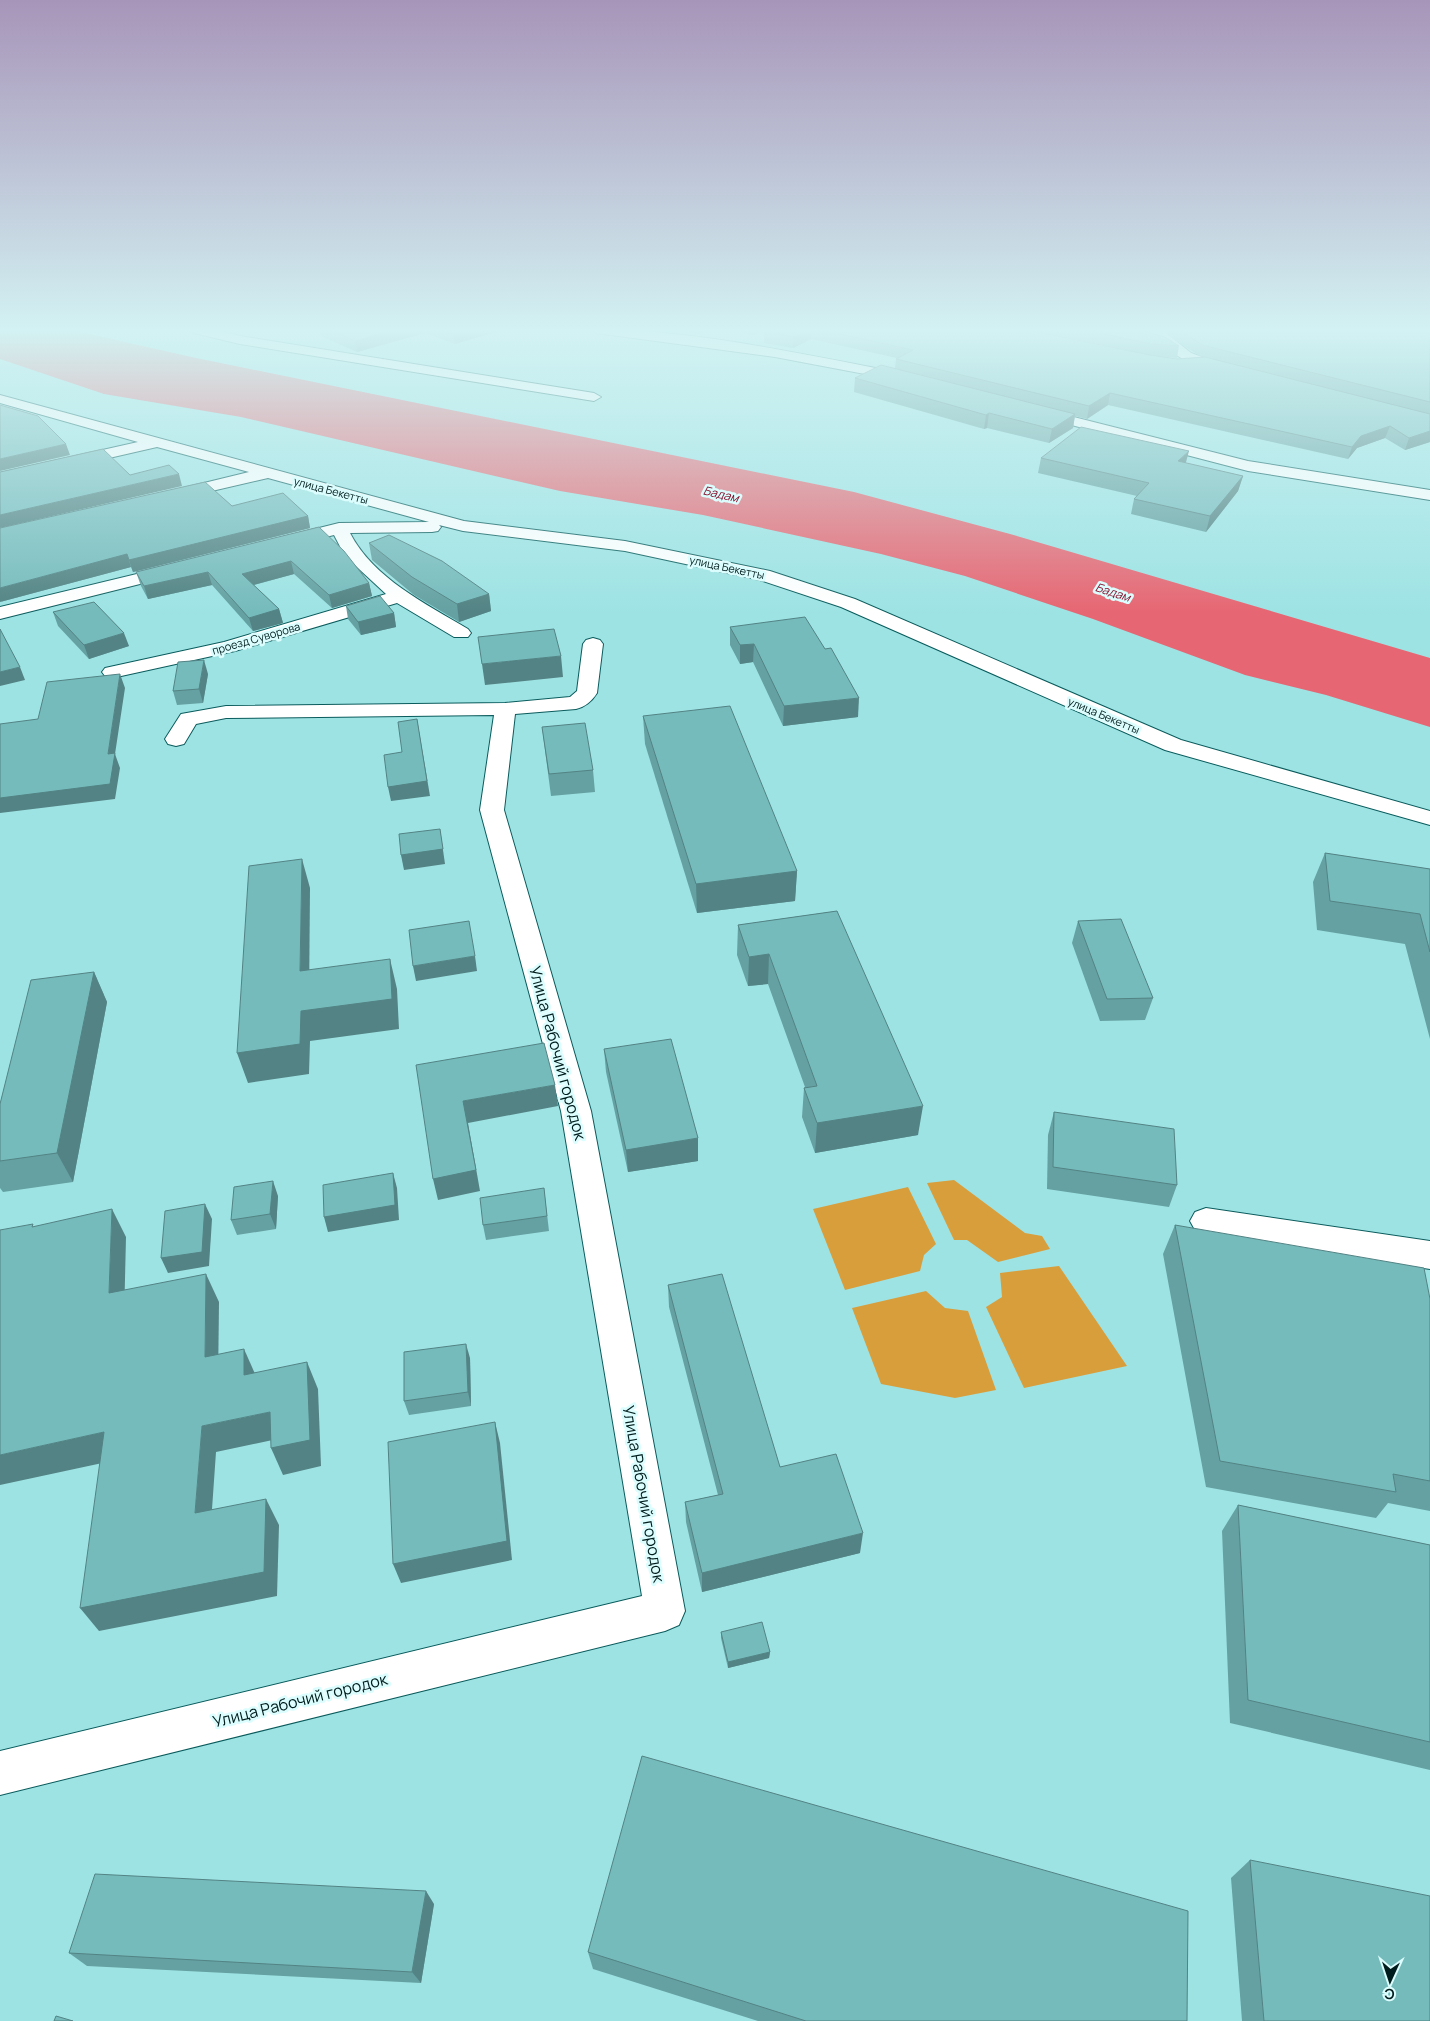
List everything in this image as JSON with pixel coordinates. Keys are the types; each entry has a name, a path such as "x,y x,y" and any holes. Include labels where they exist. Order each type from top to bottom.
{"street":[{"name":"улица Бекетты","path":"86,423 463,526 625,546 764,574 848,603 1173,745 1430,818"},
{"path":"1082,423 1248,466 1430,494"},
{"path":"0,478 156,443"},
{"path":"152,500 266,473"},
{"path":"339,528 379,503"},
{"path":"272,545 339,528 463,526"},
{"path":"339,528 351,552 399,596 461,633"},
{"path":"0,613 194,565"},
{"name":"проезд Суворова","path":"112,672 228,647 399,596"},
{"path":"176,739 189,719 226,712 505,709 576,703 587,693 593,644"},
{"name":"Улица Рабочий городок","path":"0,1773 665,1611 576,1110 492,810 505,709"},
{"path":"1206,1221 1430,1255"}],"shaded area":[{"path":"954,1180 1025,1233 1042,1236 1050,1249 998,1262 967,1240 954,1240 927,1183"},
{"path":"908,1187 936,1244 924,1255 920,1271 845,1290 813,1209"},
{"path":"1059,1266 1127,1366 1024,1388 986,1307 1002,1297 1000,1273"},
{"path":"926,1291 945,1308 968,1311 996,1390 955,1398 881,1384 852,1308"}],"water":[{"name":"Бадам","path":"268,423 517,423 854,492 1010,534 1430,658 1430,727 1326,695 1245,675 1093,619 965,576 881,554 703,515 560,491"}],"building":[{"path":"0,423 45,423 66,444 0,459"},
{"path":"1030,423 1061,423 1052,429"},
{"path":"1246,423 1430,423 1430,431 1409,438 1390,426 1361,436 1352,447"},
{"path":"1081,427 1189,451 1178,461 1243,476 1210,516 1134,499 1149,483 1041,458"},
{"path":"103,449 130,475 169,465 179,474 0,515 0,472"},
{"path":"205,482 232,506 283,493 308,516 129,560 127,554 0,588 0,528"},
{"path":"319,527 344,551 369,583 329,595 291,561 242,574 279,609 249,618 208,572 144,586 136,572"},
{"path":"389,535 442,561 489,594 457,604 412,577 369,543"},
{"path":"380,596 394,613 358,622 346,606"},
{"path":"94,602 124,633 84,645 53,612"},
{"path":"805,617 825,649 831,648 859,698 784,706 754,644 740,645 730,627"},
{"path":"0,629 20,667 0,672"},
{"path":"554,629 561,656 482,664 478,637"},
{"path":"204,660 199,689 173,691 178,662"},
{"path":"120,674 108,754 115,753 110,784 0,798 0,724 38,719 47,682"},
{"path":"730,706 797,871 696,884 643,716"},
{"path":"417,719 427,781 388,787 384,755 402,752 398,722"},
{"path":"585,723 593,770 549,774 542,727"},
{"path":"440,829 443,849 401,855 399,834"},
{"path":"1325,853 1430,869 1430,952 1420,914 1330,901"},
{"path":"302,859 300,971 390,959 392,999 301,1011 300,1044 237,1053 249,866"},
{"path":"837,911 923,1106 817,1123 804,1088 817,1086 769,954 749,957 738,925"},
{"path":"1121,919 1153,998 1107,999 1078,921"},
{"path":"469,921 475,956 413,966 409,930"},
{"path":"94,972 57,1153 0,1161 0,1104 31,980"},
{"path":"671,1039 698,1138 626,1150 604,1049"},
{"path":"544,1043 555,1085 463,1101 476,1170 433,1179 416,1065"},
{"path":"1054,1112 1174,1129 1177,1185 1053,1167"},
{"path":"393,1173 395,1205 324,1217 323,1185"},
{"path":"273,1181 270,1214 231,1220 234,1187"},
{"path":"544,1188 547,1216 483,1225 480,1198"},
{"path":"205,1204 202,1252 161,1258 165,1211"},
{"path":"112,1209 109,1293 206,1274 205,1357 244,1349 244,1375 307,1362 310,1440 271,1448 270,1412 202,1426 195,1513 266,1499 264,1572 80,1608 104,1432 0,1455 0,1230 33,1224 32,1227"},
{"path":"1175,1225 1424,1268 1430,1299 1430,1481 1393,1474 1396,1492 1220,1461"},
{"path":"722,1274 780,1467 836,1454 863,1533 702,1573 685,1502 723,1494 668,1285"},
{"path":"466,1344 468,1392 404,1401 404,1352"},
{"path":"495,1422 507,1541 393,1564 388,1442"},
{"path":"1238,1505 1430,1545 1430,1742 1248,1700"},
{"path":"762,1622 770,1652 728,1662 721,1632"},
{"path":"642,1756 1188,1911 1187,2021 806,2021 588,1952"},
{"path":"1250,1860 1430,1896 1430,2021 1264,2021"},
{"path":"95,1874 426,1891 412,1972 69,1953"},
{"path":"56,2016 73,2021 54,2021"}]}
